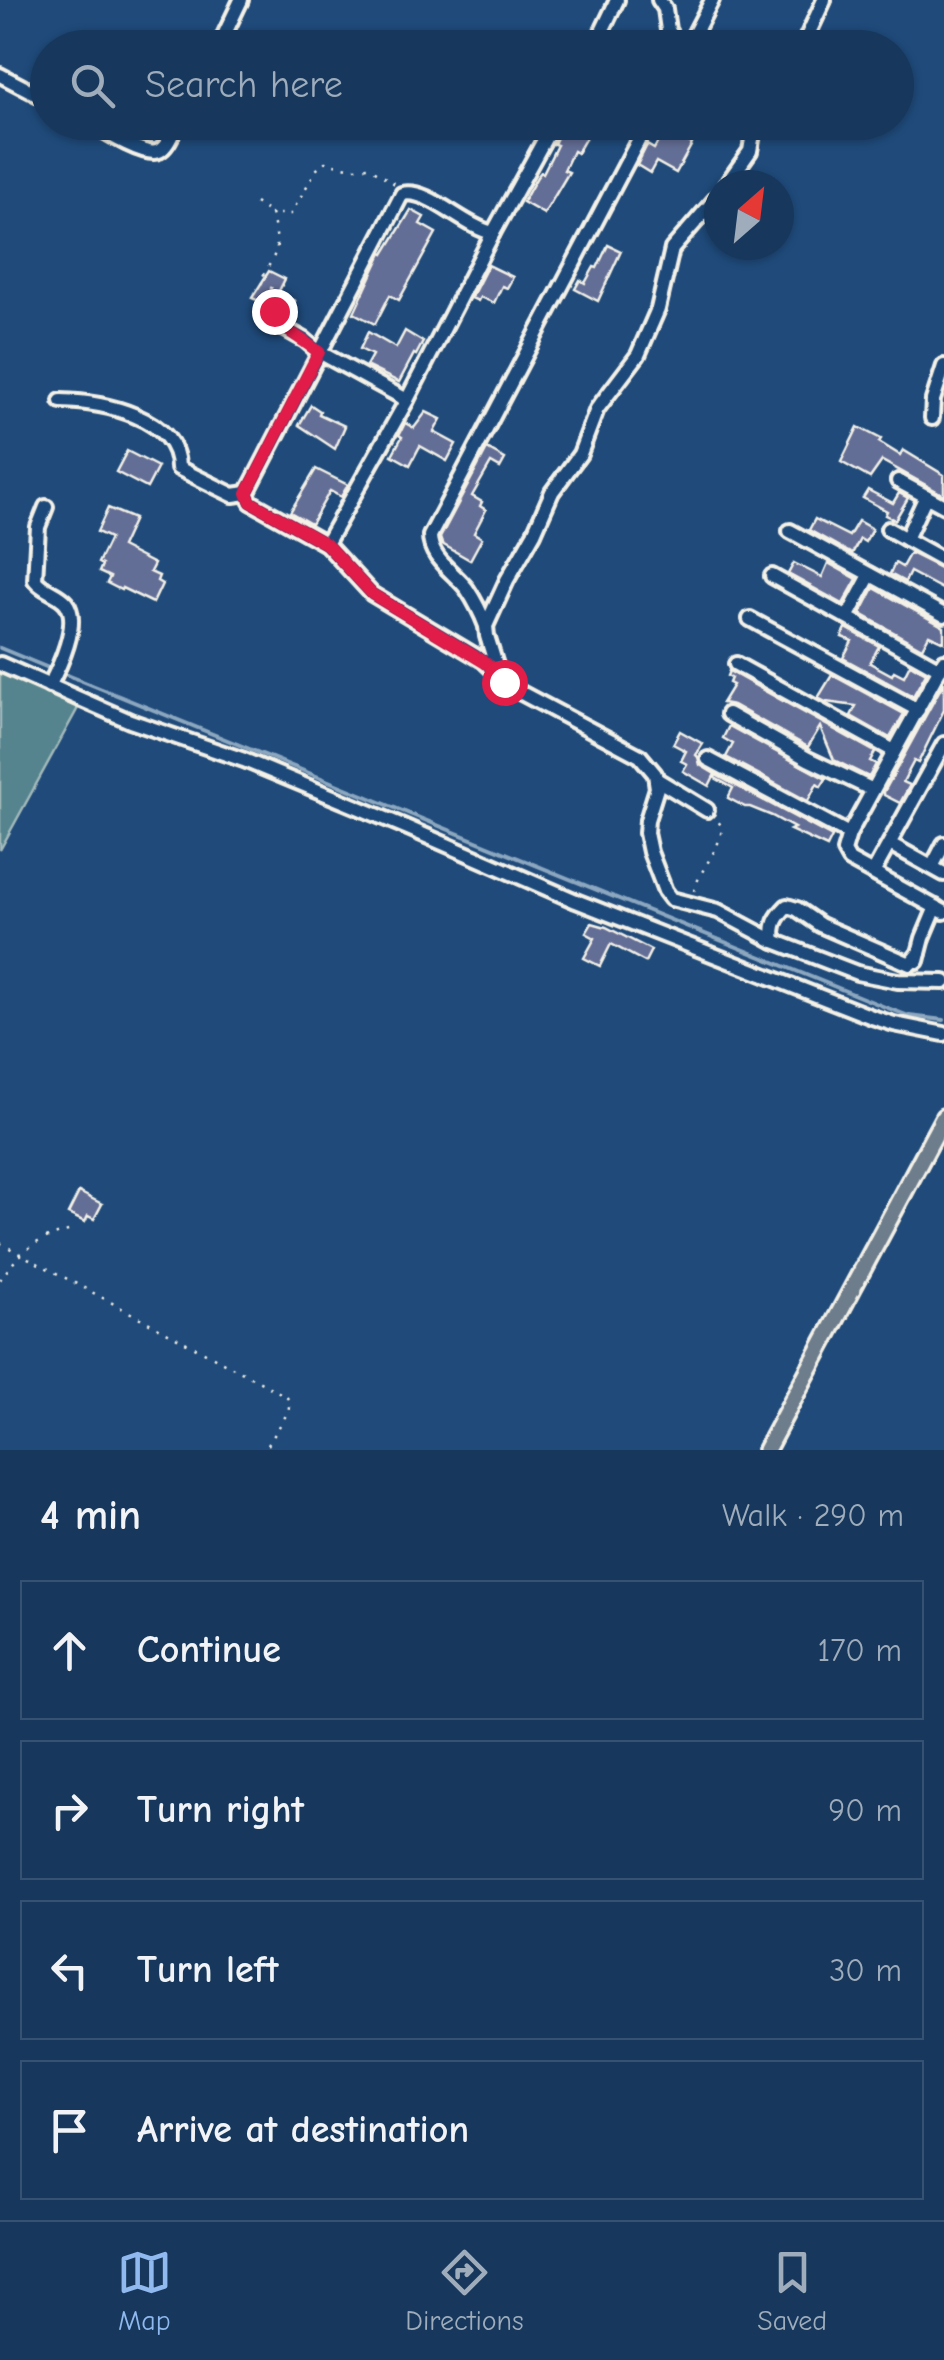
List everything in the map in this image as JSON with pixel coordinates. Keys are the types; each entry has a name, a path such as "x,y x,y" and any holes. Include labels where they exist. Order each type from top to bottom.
{"main road":[{"path":"766,1450 944,1117"}],"street":[{"path":"227,30 241,0"},
{"path":"603,30 617,0"},
{"path":"659,0 665,9 668,30"},
{"path":"694,30 712,0"},
{"path":"810,30 824,0"},
{"path":"0,75 30,91"},
{"path":"122,140 155,152 169,140"},
{"path":"326,544 544,140"},
{"path":"499,674 476,603 433,552 430,536 639,140"},
{"path":"737,170 750,151 752,140"},
{"path":"247,493 398,198 406,192 419,194 472,226 493,233"},
{"path":"486,626 552,492 580,454 597,410 638,355 658,309 672,248 704,212"},
{"path":"283,327 319,352 407,400"},
{"path":"932,418 933,400 944,366"},
{"path":"61,401 91,402 142,419 174,446 178,468 233,495 247,493"},
{"path":"898,481 944,506"},
{"path":"247,493 255,506 326,544 372,594 484,662 512,688 640,756 655,774 657,788 646,833 670,900 718,911 774,940 857,973 898,981 944,982"},
{"path":"906,539 926,496"},
{"path":"46,507 39,522 34,573 37,584 69,608 70,636 51,682"},
{"path":"888,529 944,560"},
{"path":"790,531 944,615"},
{"path":"848,616 870,575"},
{"path":"772,576 942,665 848,834 844,851 845,857 940,909 919,953 910,964 820,926 787,906 774,923 774,940"},
{"path":"750,620 918,710"},
{"path":"0,664 51,682 130,721 244,760 576,901 872,1017 944,1034"},
{"path":"736,664 894,752"},
{"path":"728,714 872,790"},
{"path":"873,873 944,744"},
{"path":"708,759 848,834"},
{"path":"656,779 707,810"},
{"path":"890,844 938,870 944,844"},
{"path":"915,982 919,953"}],"path":[{"path":"255,203 272,214 291,214 324,162 368,167 406,192"},
{"path":"272,214 278,251 260,282 279,292 274,311 285,318 283,327"},
{"path":"696,906 695,885 722,833 720,821 707,810"},
{"path":"0,1280 32,1244 51,1234 74,1230"},
{"path":"0,1243 286,1396 290,1402 288,1412 265,1450"}],"green space":[{"path":"0,671 78,708 0,850"}],"building":[{"path":"556,140 584,140 577,153 573,151 564,170 569,172 544,214 523,202 543,173 557,145"},
{"path":"659,140 685,140 692,144 676,173 656,162 650,173 637,165 647,145 654,149"},
{"path":"411,210 424,217 420,224 436,233 399,300 390,295 375,324 354,313 382,253"},
{"path":"608,245 621,251 598,301 575,289 580,280 585,283 597,268"},
{"path":"488,265 513,277 507,288 502,286 494,303 471,298"},
{"path":"269,271 285,279 278,293 295,301 289,314 252,298"},
{"path":"405,331 423,342 399,382 366,366 372,355 360,349 368,332 396,348"},
{"path":"311,405 319,414 345,426 335,449 299,425"},
{"path":"426,412 441,419 434,432 456,444 447,461 420,446 410,465 392,455 405,423 414,428"},
{"path":"858,427 900,455 903,450 944,475 944,495 882,461 870,478 841,462"},
{"path":"487,449 505,459 500,468 491,463 472,496 486,510 474,533 482,538 470,560 442,544 440,538"},
{"path":"127,451 158,467 147,488 116,472"},
{"path":"316,469 348,485 341,497 330,491 311,524 290,512"},
{"path":"868,490 893,503 899,493 908,498 895,520 863,498"},
{"path":"108,508 134,519 121,547 154,564 150,572 159,576 157,581 162,584 153,603 107,583 110,577 99,572 102,565 98,563 110,538 97,532"},
{"path":"815,519 849,536 858,521 872,529 865,542 860,539 852,554 809,530"},
{"path":"910,553 944,570 944,590 910,572 905,582 890,574 895,563 902,567"},
{"path":"794,563 822,577 828,563 857,579 843,604 788,574"},
{"path":"874,588 944,627 944,642 929,635 922,648 863,615"},
{"path":"846,628 879,646 870,663 892,675 894,671 904,676 910,664 926,673 913,696 843,658 852,641 842,637"},
{"path":"729,671 875,752 870,761 876,764 869,777 834,760 820,727 808,747 733,705 722,703 733,685 727,676"},
{"path":"832,675 904,714 890,738 851,716 856,706 818,698"},
{"path":"944,682 944,710 918,763 914,761 903,782 910,785 900,803 884,792"},
{"path":"729,726 826,779 821,787 817,784 808,801 726,757 733,744 723,738"},
{"path":"680,731 703,744 696,755 700,765 715,774 709,786 683,771 687,764 681,761 686,751 673,744"},
{"path":"716,775 832,837 827,847 790,830 794,828 772,816 728,798 733,788"},
{"path":"592,923 651,950 645,962 611,944 600,966 584,958 595,938 586,933"},
{"path":"79,1192 102,1204 94,1219 88,1216 85,1222 68,1214"}],"waterway":[{"path":"0,648 51,669"},
{"path":"60,672 885,1007 909,1016 944,1020"}],"route":[{"path":"274,311 285,318 285,328 319,352 247,493 251,502 326,544 372,594 493,668 504,682"}]}
